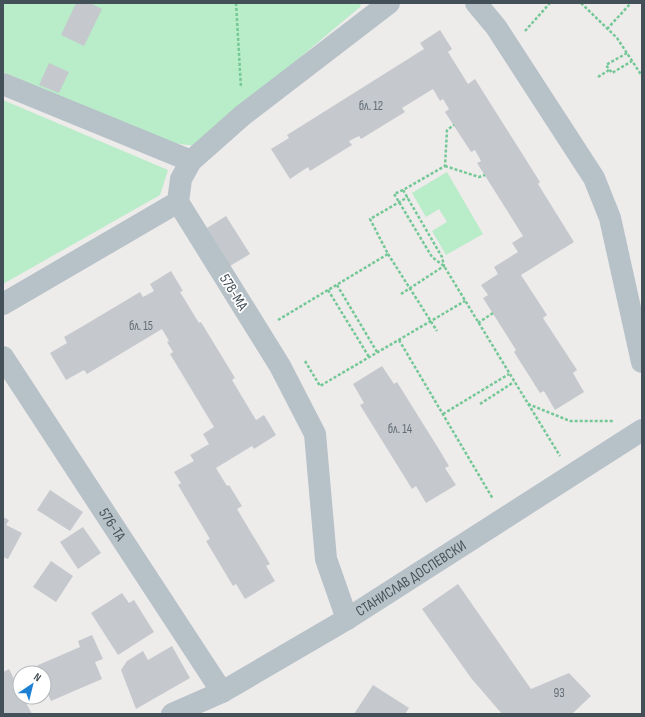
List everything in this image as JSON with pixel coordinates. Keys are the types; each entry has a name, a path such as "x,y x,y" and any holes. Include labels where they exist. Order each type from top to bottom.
{"street":[{"path":"3,304 178,202 181,179 191,161 242,116 389,3"},
{"path":"476,3 496,27 594,178 610,218 642,362"},
{"path":"3,84 191,161"},
{"name":"578-МА","path":"178,202 280,366 315,434 326,559 347,619"},
{"name":"576-ТА","path":"3,357 222,692"},
{"name":"СТАНИСЛАВ ДОСПЕВСКИ","path":"172,714 222,692 347,619 642,430"}],"path":[{"path":"236,3 242,116"},
{"path":"510,48 550,3"},
{"path":"581,3 617,38 642,76"},
{"path":"607,29 631,3"},
{"path":"627,53 606,65 609,70 612,73 632,61"},
{"path":"598,77 609,70"},
{"path":"445,166 447,130 454,125"},
{"path":"444,266 432,257 394,194 445,166 479,177 485,175"},
{"path":"403,190 442,257 444,266 571,475"},
{"path":"408,197 370,220 388,254 437,331"},
{"path":"258,331 388,254"},
{"path":"401,294 444,266"},
{"path":"337,285 378,352"},
{"path":"328,290 369,357"},
{"path":"304,360 320,386 465,301"},
{"path":"478,323 493,313"},
{"path":"399,340 504,518"},
{"path":"443,414 509,374"},
{"path":"480,404 514,382"},
{"path":"528,404 570,421 620,421"}],"green space":[{"path":"3,3 361,3 360,7 195,146 166,142 3,72"},
{"path":"3,100 168,170 160,195 3,284"},
{"path":"447,172 483,234 446,255 432,231 447,222 439,209 426,217 412,193"}],"building":[{"path":"76,3 90,3 102,9 84,46 61,35"},
{"path":"440,30 452,49 448,52 468,84 475,79 540,182 538,184 574,242 521,275 547,315 543,318 577,370 573,373 584,392 555,410 544,391 540,393 514,352 516,350 483,298 488,295 481,285 498,274 494,267 518,252 512,243 523,236 477,163 481,161 475,150 471,152 445,112 449,109 443,99 440,101 433,89 402,108 405,112 361,139 359,136 349,141 352,145 310,171 308,167 290,179 271,149 289,138 287,135 424,49 420,43"},
{"path":"49,63 69,72 59,93 39,85"},
{"path":"226,216 250,254 230,266 207,228"},
{"path":"171,271 183,291 180,292 199,323 201,322 235,378 232,380 256,420 264,415 276,435 254,449 252,446 216,468 242,506 237,509 270,564 266,566 275,581 245,599 236,584 233,586 206,541 210,539 178,485 181,483 174,472 194,461 190,455 209,444 203,434 214,427 170,354 173,352 162,329 87,374 84,370 66,380 50,353 67,343 64,337 140,292 143,297 154,291 150,284"},
{"path":"382,366 394,384 397,382 440,451 449,466 445,468 456,485 426,503 416,486 412,489 360,405 364,403 353,384"},
{"path":"50,490 83,512 70,531 37,510"},
{"path":"3,517 9,520 6,525 22,533 8,559 3,557"},
{"path":"83,527 101,553 78,569 60,542"},
{"path":"51,561 73,576 56,602 33,587"},
{"path":"458,584 531,689 569,673 591,696 572,714 502,714 471,678 422,609"},
{"path":"122,593 129,603 134,600 154,632 118,655 91,613"},
{"path":"92,635 103,659 95,662 102,679 52,701 52,665 38,665 80,647 78,641"},
{"path":"172,646 190,678 136,709 121,670 127,661 143,651 148,660"},
{"path":"9,669 12,675 12,705 27,705 32,714 3,714 3,672"},
{"path":"373,685 409,708 405,714 354,714"}]}
